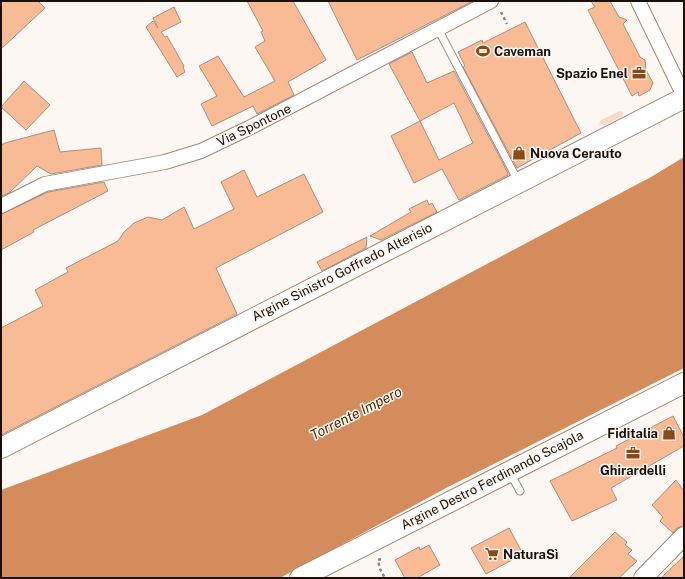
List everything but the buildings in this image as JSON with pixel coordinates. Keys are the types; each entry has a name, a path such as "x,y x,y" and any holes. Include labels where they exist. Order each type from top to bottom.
{"main road":[{"name":"Argine Sinistro Goffredo Alterisio","path":"1,448 684,97"},
{"name":"Argine Destro Ferdinando Scajola","path":"300,578 684,383"}],"street":[{"name":"Via Spontone","path":"1,206 45,184 165,162 201,151 249,128 491,1"},
{"path":"638,1 684,97"},
{"path":"643,578 684,536"}],"lane":[{"path":"438,28 519,182"},
{"path":"509,471 520,491"}],"shaded area":[{"path":"620,111 623,112 622,116 604,126 599,124 601,120"}],"water":[{"name":"Torrente Impero","path":"684,157 684,368 448,487 280,578 1,578 1,490 202,415 651,177"}],"place":[{"name":"Caveman","path":"483,51"},
{"name":"Spazio Enel","path":"639,73"},
{"name":"Nuova Cerauto","path":"519,153"},
{"name":"Fiditalia","path":"669,433"},
{"name":"Ghirardelli","path":"633,453"},
{"name":"NaturaSì","path":"492,554"}]}
